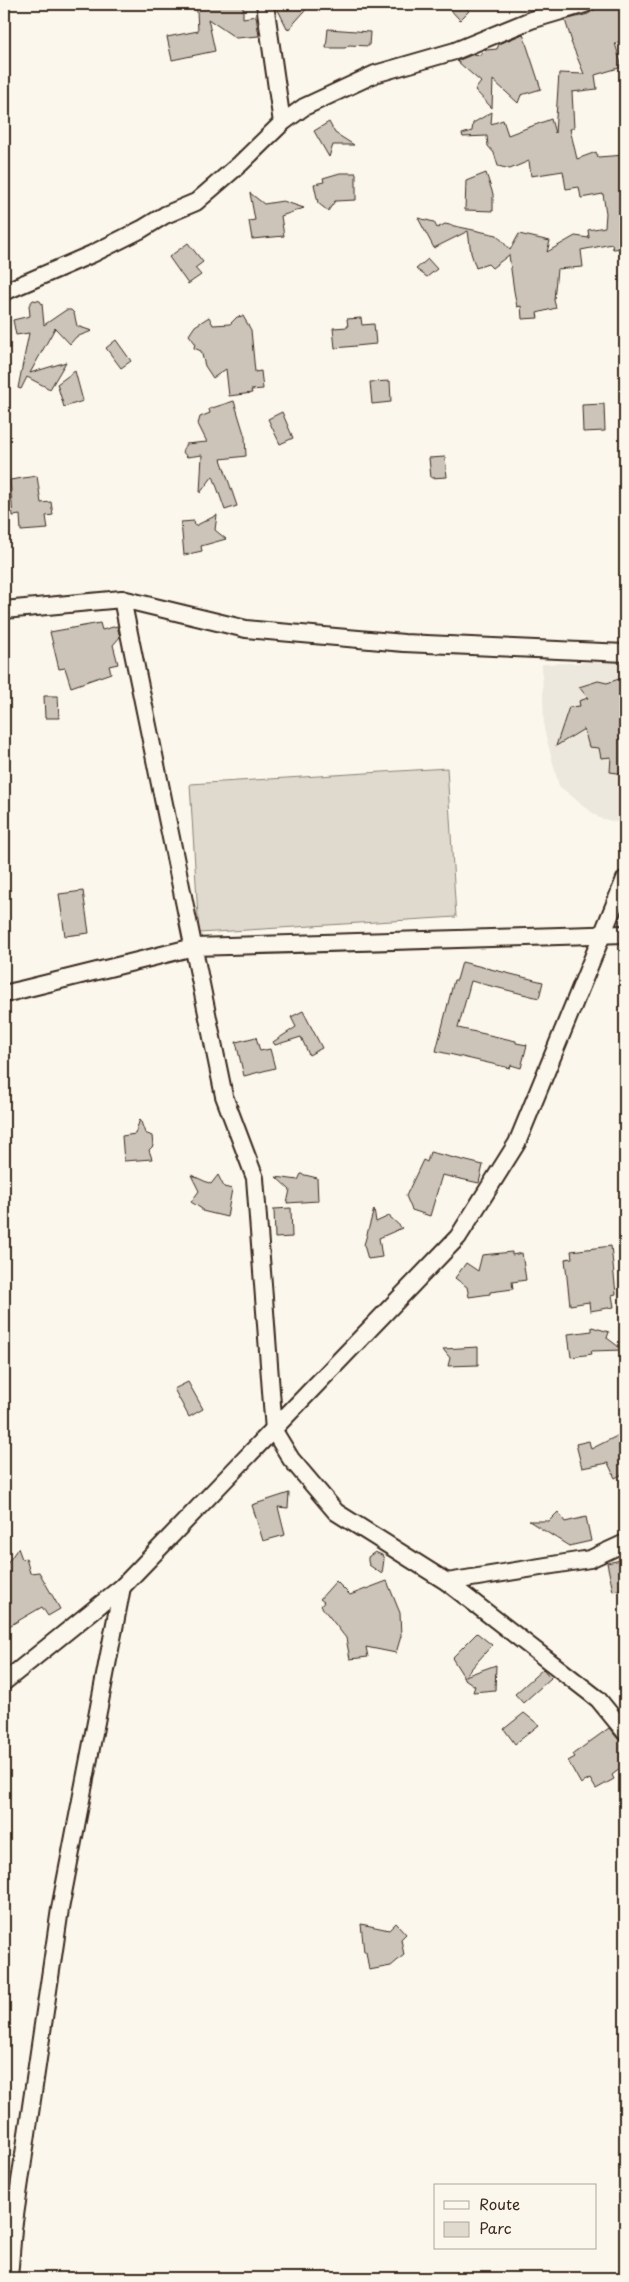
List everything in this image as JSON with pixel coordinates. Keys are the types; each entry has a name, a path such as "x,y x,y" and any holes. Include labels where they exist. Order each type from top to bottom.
{"street":[{"path":"265,4 282,122"},
{"path":"4,292 92,254 166,215 196,202 240,164 282,122 304,107 375,74 455,51 531,20 585,4"},
{"path":"122,599 224,1096 255,1178 274,1431 291,1459 336,1512 447,1582 598,1699 625,1732"},
{"path":"4,610 122,599 246,629 404,643 625,653"},
{"path":"4,1682 122,1587 274,1431 458,1237 517,1143 625,879"},
{"path":"4,994 194,947 602,933 625,934"},
{"path":"447,1582 590,1559 625,1543"},
{"path":"9,2278 14,2229 60,1909 122,1587"}],"shaded area":[{"path":"625,661 625,824 599,818 559,786 544,729 542,664"}],"green space":[{"path":"447,768 456,917 199,933 190,784"}],"building":[{"path":"187,4 243,4 243,18 256,16 259,36 236,38 208,19 215,51 172,60 167,37 198,31 197,11"},
{"path":"275,4 311,4 288,30"},
{"path":"445,4 462,4 469,11 460,20"},
{"path":"625,4 625,40 615,43 622,67 595,75 597,89 572,92 574,128 570,129 577,159 596,152 598,157 625,155 625,248 613,249 612,244 581,250 583,267 557,269 554,300 556,308 537,313 538,318 522,319 521,306 517,307 509,255 492,268 488,264 476,268 471,253 468,231 434,248 418,218 434,222 437,228 445,224 497,235 510,250 519,234 550,241 547,252 575,236 589,238 588,230 605,227 606,213 603,194 581,198 579,187 566,189 563,171 531,176 529,161 510,169 498,166 494,153 488,146 487,136 463,137 462,134 472,131 473,123 492,112 491,124 503,120 508,135 551,119 555,133 559,73 584,74 571,42 565,20 588,14 602,5 603,8"},
{"path":"328,29 370,32 369,46 349,45 345,48 326,48"},
{"path":"523,34 541,89 521,95 518,103 493,80 492,108 475,90 481,82 457,61 474,54 481,55 486,50 497,49 499,44"},
{"path":"329,122 335,133 354,145 333,145 329,157 314,131"},
{"path":"340,173 356,173 356,200 335,201 328,211 318,203 314,184 324,182 323,178"},
{"path":"486,173 493,194 493,211 465,210 466,181"},
{"path":"250,193 264,204 283,201 304,208 281,216 284,236 252,239 249,221 255,220"},
{"path":"188,243 203,262 195,268 201,275 188,284 169,257"},
{"path":"428,259 437,269 427,277 416,269"},
{"path":"33,300 40,301 42,304 44,325 66,310 71,310 74,313 77,326 92,331 76,337 70,344 55,328 30,373 66,362 50,389 27,377 21,389 18,388 29,333 16,335 13,320 30,316 29,305"},
{"path":"243,316 251,330 255,372 261,371 263,389 251,390 252,393 229,396 226,369 213,378 205,366 201,351 194,348 195,343 189,335 195,326 209,317 213,325 230,324 237,317"},
{"path":"361,318 362,325 374,324 376,344 335,348 333,328 348,327 347,319"},
{"path":"116,340 131,361 121,368 106,348"},
{"path":"75,371 83,401 64,407 57,384"},
{"path":"390,381 391,402 372,404 370,382"},
{"path":"234,401 245,437 246,456 221,459 237,506 225,510 213,476 200,493 202,455 187,457 182,451 186,444 207,442 198,424 200,417 210,413 209,409"},
{"path":"604,404 605,431 583,432 582,405"},
{"path":"282,412 293,438 280,444 268,419"},
{"path":"445,457 447,477 431,478 429,458"},
{"path":"37,476 41,503 51,502 53,515 46,516 48,529 21,531 20,515 13,516 10,480"},
{"path":"217,515 215,530 226,539 201,546 202,551 184,555 181,522 194,521 195,526"},
{"path":"100,623 102,630 117,626 120,637 113,645 118,664 109,666 111,673 71,687 65,668 59,669 50,632"},
{"path":"625,677 625,774 610,772 611,757 601,758 599,748 589,747 584,729 556,746 569,707 580,706 579,701 588,698 579,687 598,681 607,683"},
{"path":"44,696 58,696 59,718 45,718"},
{"path":"83,891 89,933 65,936 59,894"},
{"path":"462,962 543,982 539,998 471,981 458,1028 527,1045 521,1068 511,1065 510,1068 436,1051 454,980 457,980"},
{"path":"303,1011 322,1048 309,1055 301,1037 275,1045 273,1042 296,1027 291,1017"},
{"path":"256,1037 260,1051 270,1049 275,1068 244,1076 236,1042"},
{"path":"140,1119 145,1133 152,1136 153,1146 149,1150 152,1159 124,1161 122,1136 135,1134"},
{"path":"430,1152 483,1165 479,1183 442,1175 430,1216 412,1210 406,1196 423,1160 427,1162"},
{"path":"301,1174 317,1178 318,1201 287,1203 290,1190 276,1177 298,1180"},
{"path":"191,1175 211,1184 218,1175 224,1187 232,1189 227,1217 202,1211 202,1209 191,1202 199,1191"},
{"path":"291,1208 292,1237 275,1238 274,1209"},
{"path":"374,1209 376,1222 389,1216 402,1228 379,1238 382,1257 368,1259 364,1245"},
{"path":"611,1246 616,1294 612,1295 614,1307 590,1311 589,1302 570,1305 565,1259 572,1258 571,1251"},
{"path":"512,1252 512,1255 522,1253 526,1280 512,1282 513,1289 469,1297 467,1287 455,1278 466,1263 478,1271 482,1255"},
{"path":"592,1327 609,1332 607,1338 623,1350 591,1351 592,1354 571,1357 568,1334 592,1331"},
{"path":"478,1347 478,1365 448,1366 450,1358 443,1349"},
{"path":"188,1382 203,1409 189,1417 174,1389"},
{"path":"625,1432 625,1473 615,1478 608,1463 582,1468 576,1444 589,1441 591,1449"},
{"path":"289,1493 288,1508 278,1507 285,1535 263,1541 252,1505"},
{"path":"558,1512 565,1522 586,1517 591,1541 569,1546 529,1521 549,1521"},
{"path":"18,1548 22,1559 26,1558 30,1573 39,1572 60,1609 48,1616 42,1607 4,1629 4,1568"},
{"path":"375,1552 382,1555 384,1559 382,1574 369,1565 368,1557"},
{"path":"625,1559 625,1588 613,1591 607,1563"},
{"path":"336,1581 350,1595 387,1581 400,1613 401,1636 396,1653 366,1647 368,1657 350,1659 346,1638 321,1606 324,1602 320,1599"},
{"path":"477,1633 492,1645 465,1676 496,1665 495,1690 473,1692 475,1686 462,1677 464,1677 452,1658"},
{"path":"543,1669 551,1678 523,1703 515,1694"},
{"path":"524,1713 539,1725 515,1744 504,1729"},
{"path":"609,1728 618,1739 625,1742 625,1765 612,1775 614,1779 596,1789 590,1779 581,1784 568,1761 575,1757 573,1754"},
{"path":"396,1923 406,1934 401,1939 404,1955 391,1966 369,1970 366,1952 364,1952 361,1924 389,1930"}]}
